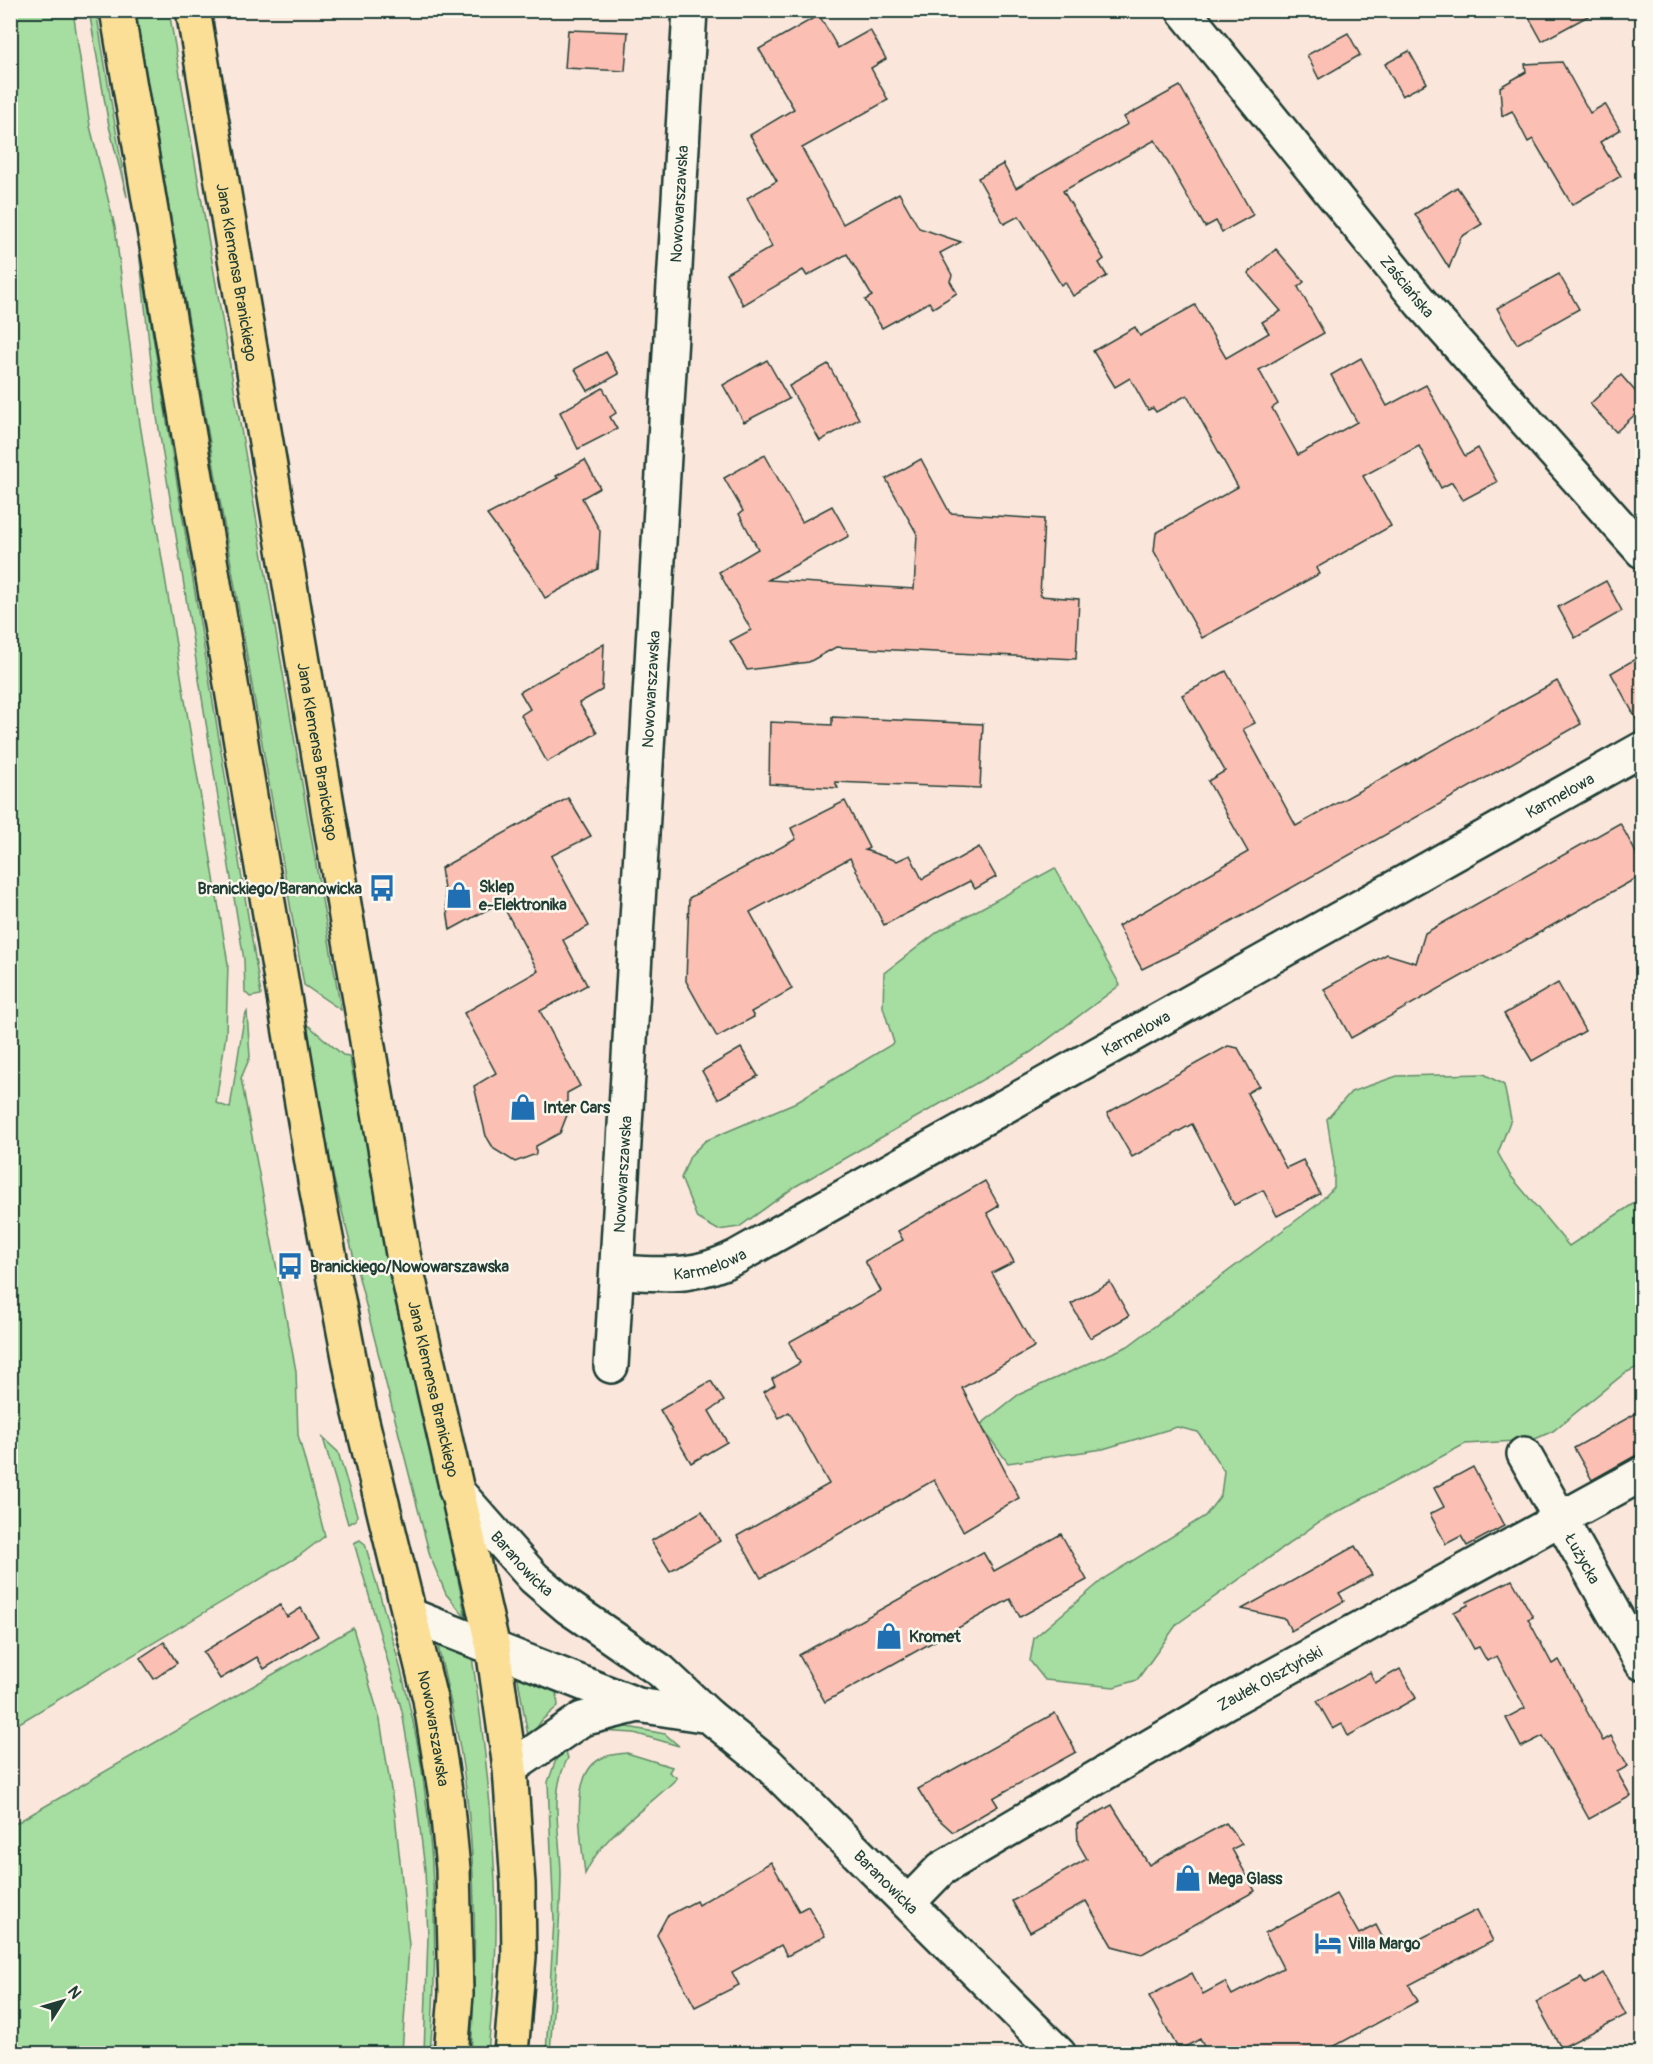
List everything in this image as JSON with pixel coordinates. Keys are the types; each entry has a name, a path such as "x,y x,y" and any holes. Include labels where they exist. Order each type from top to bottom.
{"main road":[{"name":"Nowowarszawska","path":"117,10 284,1007 359,1409 412,1616 430,1699 446,1797 453,1869 456,1994 451,2054"},
{"name":"Jana Klemensa Branickiego","path":"193,10 403,1254 456,1490"},
{"path":"456,1490 493,1648 510,1768 518,1884 519,1944 511,2054"}],"street":[{"name":"Nowowarszawska","path":"611,1366 690,10"},
{"name":"Zaściańska","path":"1183,10 1421,303 1642,551"},
{"name":"Karmelowa","path":"618,1272 676,1276 712,1269 736,1257 1642,748"},
{"name":"Łużycka","path":"1524,1454 1642,1663"},
{"name":"Zaułek Olsztyński","path":"909,1902 941,1869 1224,1703 1561,1521 1642,1474"},
{"name":"Baranowicka","path":"456,1490 534,1578 568,1607 661,1671 709,1716 766,1762 1059,2054"},
{"path":"412,1616 638,1705 709,1716"},
{"path":"510,1768 582,1719 638,1705"}],"green space":[{"path":"10,11 73,11 90,126 115,227 140,424 228,964 226,1034 216,1103 230,1108 244,1018 247,1012 250,1057 241,1078 296,1371 298,1435 325,1536 299,1556 11,1728"},
{"path":"89,11 96,11 127,197 109,126"},
{"path":"135,11 169,11 341,1010 304,985"},
{"path":"139,251 261,995 250,997 245,992 244,960 157,417"},
{"path":"1055,868 1120,985 1031,1052 796,1186 739,1227 718,1230 697,1218 681,1178 690,1156 705,1141 794,1103 894,1043 883,1007 884,973 939,931"},
{"path":"309,1026 343,1055 349,1056 466,1618 446,1594 430,1556 333,1176 306,1027"},
{"path":"1484,1074 1504,1085 1511,1119 1498,1153 1510,1175 1569,1246 1642,1198 1642,1365 1625,1373 1553,1431 1533,1440 1465,1444 1319,1522 1177,1624 1137,1680 1114,1687 1045,1680 1030,1661 1034,1638 1106,1577 1205,1516 1221,1495 1224,1471 1198,1432 1177,1427 1103,1449 1008,1463 980,1425 1018,1395 1128,1346 1318,1204 1334,1187 1334,1164 1327,1119 1351,1092 1397,1076"},
{"path":"323,1438 338,1452 357,1515 356,1520 348,1524"},
{"path":"360,1540 365,1544 404,1681 416,1736 426,1800 433,1872 435,1945 430,2053 424,2053 428,1936 425,1870 417,1803 402,1711 354,1543"},
{"path":"353,1628 380,1720 395,1815 409,1945 402,2053 11,2053 11,1826"},
{"path":"435,1632 472,1657 481,1721 491,1816 496,1912 495,1965 488,2053 471,2053 475,1939 470,1824 460,1748"},
{"path":"520,1675 556,1688 558,1706 542,1720 532,1735 528,1736 518,1679"},
{"path":"617,1725 665,1734 679,1746 634,1733 600,1731"},
{"path":"564,1747 568,1758 558,1786 557,1801 561,1875 558,1942 550,2053 546,2054 554,1920 548,1782 557,1757"},
{"path":"627,1753 672,1767 669,1772 677,1778 614,1833 593,1859 585,1874 579,1812 584,1780 590,1768 600,1759"}],"building":[{"path":"1525,10 1599,10 1542,41"},
{"path":"819,15 838,48 870,30 886,59 871,68 888,100 802,148 843,224 899,193 919,228 961,242 940,253 952,275 950,281 957,293 933,308 929,302 882,328 865,300 872,296 847,254 807,276 803,270 743,305 726,273 772,247 747,198 777,181 750,135 794,109 759,49"},
{"path":"568,30 628,32 625,71 565,68"},
{"path":"1348,33 1360,55 1319,79 1307,55"},
{"path":"1409,51 1427,83 1402,96 1385,64"},
{"path":"1562,62 1590,113 1605,104 1620,130 1600,142 1621,176 1572,205 1533,139 1528,142 1512,111 1502,116 1500,87 1526,72 1525,64"},
{"path":"1180,86 1253,215 1222,232 1216,221 1205,227 1155,140 1063,191 1104,259 1099,263 1107,276 1073,296 1065,282 1061,285 1019,216 1004,224 978,178 1003,164 1016,188 1128,124 1124,117"},
{"path":"1457,187 1482,224 1461,237 1449,268 1415,214"},
{"path":"1276,249 1304,282 1298,287 1324,333 1259,370 1278,404 1272,408 1298,455 1357,422 1331,375 1361,358 1387,406 1426,385 1465,456 1478,448 1497,482 1463,500 1452,482 1441,488 1419,446 1363,476 1391,526 1316,568 1319,574 1202,638 1154,551 1156,533 1238,487 1187,395 1156,412 1153,408 1148,410 1130,378 1115,387 1093,351 1135,327 1140,336 1195,305 1226,358 1269,333 1262,322 1281,311 1248,273"},
{"path":"1559,274 1579,309 1517,344 1497,308"},
{"path":"606,352 619,374 588,391 575,369"},
{"path":"767,360 789,399 744,422 723,385"},
{"path":"828,364 859,419 820,441 789,386"},
{"path":"1621,375 1642,399 1642,408 1616,432 1590,404"},
{"path":"603,388 616,413 610,417 617,429 578,449 560,412"},
{"path":"765,455 802,522 832,506 849,536 768,580 914,589 917,534 886,479 921,459 950,513 1044,519 1040,596 1079,599 1076,659 836,647 809,662 747,670 730,641 751,630 719,572 758,549 739,514 743,511 724,478"},
{"path":"585,460 600,488 582,498 600,531 598,569 545,598 533,577 487,515 558,478 556,476"},
{"path":"1606,581 1622,611 1575,638 1558,607"},
{"path":"604,644 602,690 579,703 597,733 547,762 521,715 530,709 520,692"},
{"path":"1642,655 1642,729 1611,673"},
{"path":"1226,671 1255,723 1243,729 1296,826 1557,681 1581,724 1187,947 1142,969 1118,926 1248,852 1208,781 1225,771 1182,695"},
{"path":"832,717 983,724 980,788 835,782 838,788 769,784 770,722 832,725"},
{"path":"568,798 591,836 551,856 589,926 563,940 587,985 540,1011 580,1086 567,1093 567,1115 560,1133 536,1146 536,1154 515,1162 494,1149 486,1136 474,1086 496,1073 464,1013 538,971 501,902 450,930 441,868"},
{"path":"845,801 869,848 865,850 897,861 910,855 922,879 979,847 996,877 975,889 970,881 884,925 850,858 750,912 792,989 751,1012 754,1017 717,1037 686,981 689,898 796,839 791,828"},
{"path":"1620,823 1642,864 1642,875 1351,1038 1324,989 1387,954 1416,963 1425,933"},
{"path":"1558,983 1585,1031 1532,1061 1504,1014"},
{"path":"1228,1046 1238,1048 1259,1086 1247,1093 1286,1168 1303,1160 1320,1194 1277,1216 1263,1190 1234,1205 1192,1124 1132,1157 1107,1113"},
{"path":"741,1048 758,1076 718,1099 702,1071"},
{"path":"985,1181 999,1206 987,1213 1014,1262 992,1273 1034,1347 962,1388 1019,1498 963,1531 934,1480 761,1578 737,1536 829,1484 789,1412 779,1418 764,1392 775,1385 772,1379 800,1363 789,1342 881,1291 865,1261 903,1240 898,1231"},
{"path":"1110,1282 1129,1316 1090,1338 1071,1304"},
{"path":"711,1381 724,1401 709,1411 727,1442 691,1463 660,1410"},
{"path":"1642,1410 1642,1452 1592,1480 1574,1448"},
{"path":"1473,1467 1504,1526 1467,1546 1461,1536 1446,1544 1430,1514 1444,1507 1434,1488"},
{"path":"702,1511 720,1541 670,1571 651,1541"},
{"name":"Kromet","path":"1061,1534 1087,1580 1020,1617 1010,1599 825,1702 799,1655 983,1552 994,1571"},
{"path":"1355,1546 1372,1575 1339,1593 1344,1601 1291,1631 1285,1619 1242,1609"},
{"path":"1512,1580 1533,1617 1528,1619 1552,1664 1559,1660 1603,1741 1611,1736 1628,1766 1617,1772 1631,1796 1589,1819 1543,1736 1521,1747 1506,1718 1525,1708 1497,1656 1487,1661 1479,1647 1474,1649 1454,1612 1468,1605 1467,1602"},
{"path":"280,1605 287,1617 301,1608 318,1636 264,1669 257,1657 220,1679 203,1652"},
{"path":"164,1642 177,1663 154,1679 140,1658"},
{"path":"1400,1669 1416,1698 1348,1736 1342,1724 1333,1729 1317,1701 1370,1672 1375,1683"},
{"path":"1055,1713 1076,1752 993,1798 998,1806 953,1832 933,1814 918,1789"},
{"name":"Mega Glass","path":"1112,1805 1149,1865 1226,1823 1242,1844 1232,1849 1255,1891 1142,1954 1112,1946 1086,1901 1030,1932 1012,1901 1087,1859 1078,1843 1077,1824"},
{"path":"771,1862 799,1911 808,1906 825,1936 787,1956 781,1945 732,1972 739,1985 695,2007 657,1935 667,1916 696,1901 698,1905"},
{"path":"1336,1894 1359,1934 1376,1925 1388,1948 1410,1944 1477,1910 1493,1941 1409,1985 1418,2001 1320,2054 1208,2054 1200,2039 1179,2050 1149,1996 1192,1973 1203,1994 1225,1982 1232,1995 1283,1968 1265,1933"},
{"path":"1603,1973 1626,2015 1561,2048 1536,2002 1581,1978 1585,1984"}],"place":[{"name":"Branickiego/Baranowicka","path":"382,888"},
{"name":"Sklep e-Elektronika","path":"459,895"},
{"name":"Inter Cars","path":"523,1107"},
{"name":"Branickiego/Nowowarszawska","path":"290,1266"},
{"name":"Kromet","path":"889,1636"},
{"name":"Mega Glass","path":"1188,1878"},
{"name":"Villa Margo","path":"1328,1943"}]}
